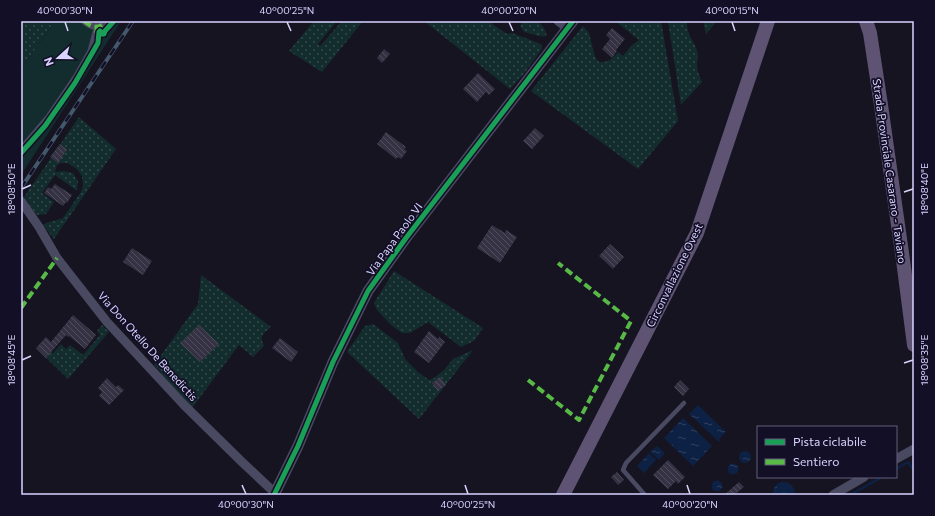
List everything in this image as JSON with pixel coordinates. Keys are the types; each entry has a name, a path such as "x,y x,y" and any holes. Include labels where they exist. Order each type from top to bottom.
{"main road":[{"name":"Circonvallazione Ovest","path":"563,495 697,233 768,21"},
{"name":"Strada Provinciale Casarano - Taviano","path":"869,25 912,317 914,345"}],"street":[{"path":"84,21 93,27 108,21"},
{"name":"Via Papa Paolo VI","path":"275,494 298,446 333,362 368,292 403,242 566,23"},
{"path":"21,150 49,117 77,76 91,51 98,24"},
{"name":"Via Don Otello De Benedictis","path":"21,201 39,227 57,258 107,322 184,405 275,494"},
{"path":"897,458 914,449"},
{"path":"833,495 862,478"}],"lane":[{"path":"645,495 623,470 626,463 684,403"}],"green space":[{"path":"21,21 49,21 52,26 21,69"},
{"path":"49,21 121,21 21,175 21,69 52,26"},
{"path":"314,21 337,21 318,44 320,46 342,21 363,21 322,72 289,51"},
{"path":"424,21 488,21 507,34 512,33 541,44 542,49 524,74 510,89"},
{"path":"523,21 539,23 544,27 547,36 538,36 524,32 520,26"},
{"path":"615,21 661,21 678,121 638,169 531,91 583,26 589,33 595,57 599,62 610,60 618,52 623,56 631,46 639,40"},
{"path":"668,21 687,21 689,34 698,54 697,68 702,82 681,105"},
{"path":"703,21 717,21 706,34"},
{"path":"79,117 116,149 54,239 43,225 63,218 81,192 83,186 82,176 77,169 67,163 57,165 55,172 64,171 73,173 78,181 77,191 55,175 42,193 54,202 46,214 36,215 24,197"},
{"path":"394,271 483,328 474,341 461,347 428,322 410,333 402,333 391,325 377,310 374,303"},
{"path":"201,275 271,327 262,337 264,346 253,357 239,345 192,408 161,376 161,372 154,365 198,304"},
{"path":"373,324 398,343 405,359 418,372 429,380 444,370 453,359 473,350 419,419 347,352 365,326"},
{"path":"102,325 109,332 68,379 42,354 49,350 53,353 61,344 66,349 70,345 83,355 100,335 97,331"}],"water":[{"path":"698,405 726,432 719,439 719,442 689,414"},
{"path":"683,418 712,446 693,466 664,438"},
{"path":"657,446 665,453 659,460 650,452"},
{"path":"745,451 749,453 751,457 749,461 745,463 741,461 739,457 741,453"},
{"path":"649,453 656,460 644,473 637,466"},
{"path":"733,463 737,465 739,469 737,473 733,475 729,473 727,469 729,465"},
{"path":"715,481 719,481 721,482 721,490 715,491 712,488 712,484"},
{"path":"781,482 787,482 791,485 794,489 795,495 773,495 775,487"}],"building":[{"path":"612,28 625,39 616,50 617,51 612,58 602,49 610,39 606,35"},
{"path":"384,49 390,54 382,63 377,58"},
{"path":"478,73 495,89 489,95 486,92 477,102 463,89"},
{"path":"535,128 544,136 532,149 523,141"},
{"path":"386,132 406,147 404,149 407,151 401,159 398,157 396,159 377,144"},
{"path":"60,144 67,150 58,163 50,157"},
{"path":"55,184 72,195 63,206 44,193 48,187 51,189"},
{"path":"492,225 505,233 506,230 517,237 500,263 477,248"},
{"path":"610,244 624,257 613,269 599,256"},
{"path":"132,248 152,261 143,275 123,262"},
{"path":"73,315 96,335 85,349 66,335 46,358 36,348 46,337 51,342"},
{"path":"199,325 219,344 200,362 180,343"},
{"path":"429,331 438,339 439,337 445,342 429,363 414,352"},
{"path":"280,338 298,352 291,362 272,348"},
{"path":"440,377 446,385 438,391 432,383"},
{"path":"107,378 116,387 118,385 124,390 109,405 99,396 102,392 98,388"},
{"path":"680,380 689,389 683,396 674,387"},
{"path":"668,460 685,477 678,484 676,481 668,489 653,475"},
{"path":"617,472 624,480 618,485 611,477"},
{"path":"739,482 744,487 734,495 724,495"}],"waterway":[{"path":"897,468 908,462 914,471"},
{"path":"850,495 880,478"}],"railway":[{"path":"21,188 133,21"}],"marked path":[{"path":"84,21 97,27 102,25"},
{"path":"96,33 99,21"},
{"path":"21,308 57,258"},
{"path":"528,380 579,420 631,321 558,263"}],"cycle path":[{"path":"21,153 45,126 75,83 98,43 99,32 100,31 104,34 114,21"},
{"path":"274,495 298,446 333,362 368,291 406,238 573,21"}]}
